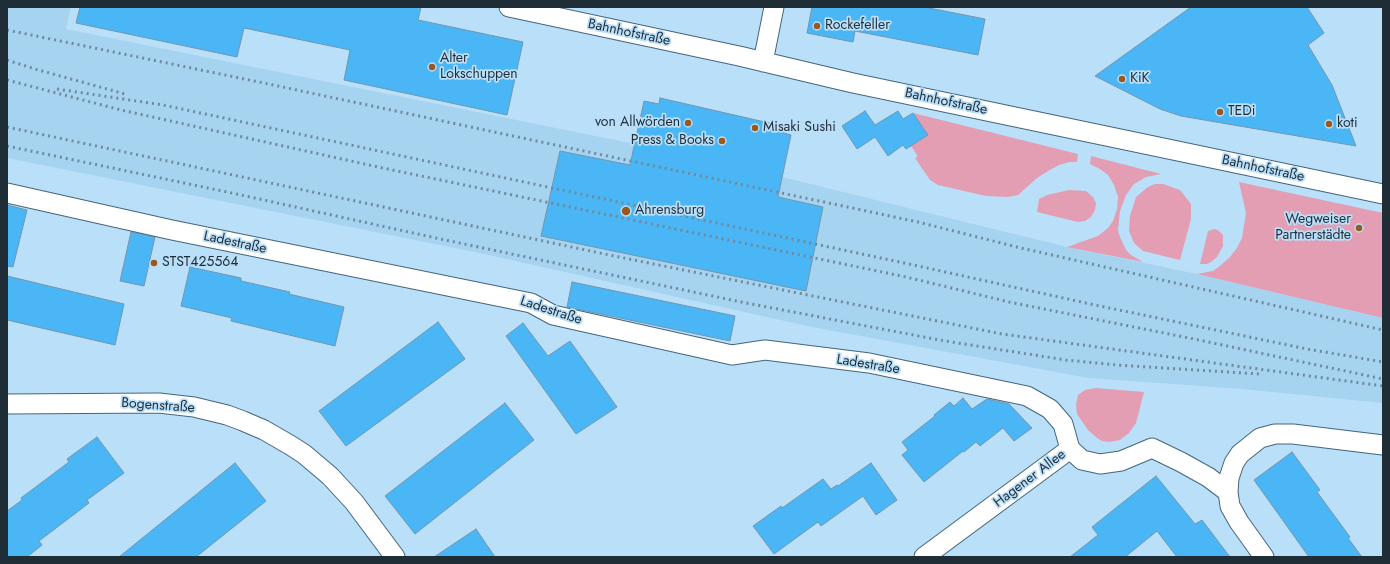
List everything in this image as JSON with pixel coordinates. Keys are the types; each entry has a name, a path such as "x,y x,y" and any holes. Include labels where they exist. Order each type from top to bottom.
{"street":[{"name":"Bahnhofstraße","path":"509,7 853,83 1383,194"},
{"path":"763,62 774,7"},
{"name":"Ladestraße","path":"7,193 172,230 531,303 553,315 732,355 765,350 869,363 1027,396 1050,409 1063,424 1070,449"},
{"name":"Bogenstraße","path":"7,404 159,403 194,407 227,415 243,421 264,430 290,445 304,454 330,476 358,506 395,557"},
{"path":"1264,557 1239,522 1230,506 1228,492 1229,478 1234,463 1240,454 1260,438 1275,434 1293,434 1383,445"},
{"name":"Hagener Allee","path":"924,557 1070,449 1082,460 1100,464 1121,461 1152,448 1208,477 1228,492"}],"shaded area":[{"path":"7,7 71,7 66,29 635,144 782,177 1067,247 1197,274 1383,318 1383,403 1242,389 1089,378 812,327 475,252 7,158"},
{"path":"913,113 1078,154 1077,162 1069,162 1059,165 1037,178 1018,195 1008,197 986,196 938,185 930,180 915,158 917,155 911,146 928,135"},
{"path":"1091,156 1161,174 1146,177 1134,184 1126,195 1120,211 1118,230 1120,237 1126,250 1131,255 1143,262 1067,247 1098,236 1108,228 1113,221 1117,209 1118,197 1114,185 1108,175 1090,164"},
{"path":"1239,182 1383,213 1383,318 1197,274 1213,271 1221,265 1237,248 1242,238 1246,213"},
{"path":"1155,184 1163,184 1180,190 1191,204 1191,219 1180,260 1143,251 1134,243 1129,231 1130,216 1136,197 1148,187"},
{"path":"1069,190 1086,191 1093,197 1096,203 1095,210 1091,217 1085,221 1078,222 1037,212 1039,199 1047,195"},
{"path":"1214,229 1218,230 1223,235 1223,246 1217,257 1211,262 1207,264 1200,264 1208,231"},
{"path":"1096,388 1144,392 1136,423 1129,433 1120,440 1109,442 1102,441 1097,438 1088,430 1077,414 1076,405 1078,395 1085,390"}],"building":[{"name":"Alter Lokschuppen","path":"80,7 421,7 418,20 523,42 507,115 344,80 350,50 244,28 237,57 76,23"},
{"path":"812,7 924,7 985,19 978,55 855,31 853,42 807,33"},
{"path":"1191,7 1307,7 1324,33 1308,45 1332,85 1356,146 1181,116 1160,109 1095,76"},
{"path":"660,98 778,125 777,131 791,135 778,197 823,207 806,291 541,236 560,151 630,165 644,101 659,104"},
{"path":"865,111 875,125 898,111 903,119 913,113 928,135 906,149 903,145 888,156 875,137 857,149 842,126"},
{"path":"7,205 27,210 13,267 7,266"},
{"path":"131,232 155,237 144,286 120,281"},
{"path":"190,267 241,278 241,281 290,292 289,294 344,307 335,346 231,321 232,318 181,306"},
{"path":"7,276 124,304 115,345 7,320"},
{"path":"572,282 735,316 730,341 567,307"},
{"path":"438,322 465,359 346,446 319,411"},
{"path":"523,323 548,356 570,341 617,407 576,434 506,336"},
{"path":"963,398 972,409 987,399 1009,404 1032,428 1014,441 1003,428 980,446 976,442 924,482 902,455 908,450 902,442 950,402 954,406"},
{"path":"505,403 534,440 415,534 385,496"},
{"path":"97,437 124,473 87,500 89,503 39,541 42,545 27,557 7,557 7,511 22,500 21,498 69,462 67,459"},
{"path":"1292,452 1320,490 1317,492 1350,537 1348,538 1362,557 1309,557 1254,480"},
{"path":"235,463 266,501 196,557 119,557"},
{"path":"871,463 897,500 876,515 863,496 821,526 818,522 774,554 753,526 781,506 782,508 823,479 831,489 837,485 838,486"},
{"path":"1156,476 1195,524 1202,520 1230,557 1177,557 1157,531 1125,557 1070,557 1098,535 1092,527"},
{"path":"476,529 495,557 434,557"}],"railway":[{"path":"7,30 918,222 1021,248 1383,330"},
{"path":"7,60 125,94"},
{"path":"7,80 121,110 378,167 906,277 1009,302 1383,379"},
{"path":"57,89 163,105 1095,305 1307,349 1383,362"},
{"path":"7,127 614,256 1002,334 1383,386"},
{"path":"7,146 746,303 945,341 1066,360 1117,365 1259,374"}],"place":[{"name":"Rockefeller","path":"817,26"},
{"name":"Alter Lokschuppen","path":"432,67"},
{"name":"KiK","path":"1122,79"},
{"name":"TEDi","path":"1220,112"},
{"name":"von Allwörden","path":"688,123"},
{"name":"koti","path":"1329,124"},
{"name":"Misaki Sushi","path":"755,128"},
{"name":"Press & Books","path":"722,141"},
{"name":"Ahrensburg","path":"626,211"},
{"name":"Wegweiser Partnerstädte","path":"1359,228"},
{"name":"STST425564","path":"154,263"}]}
